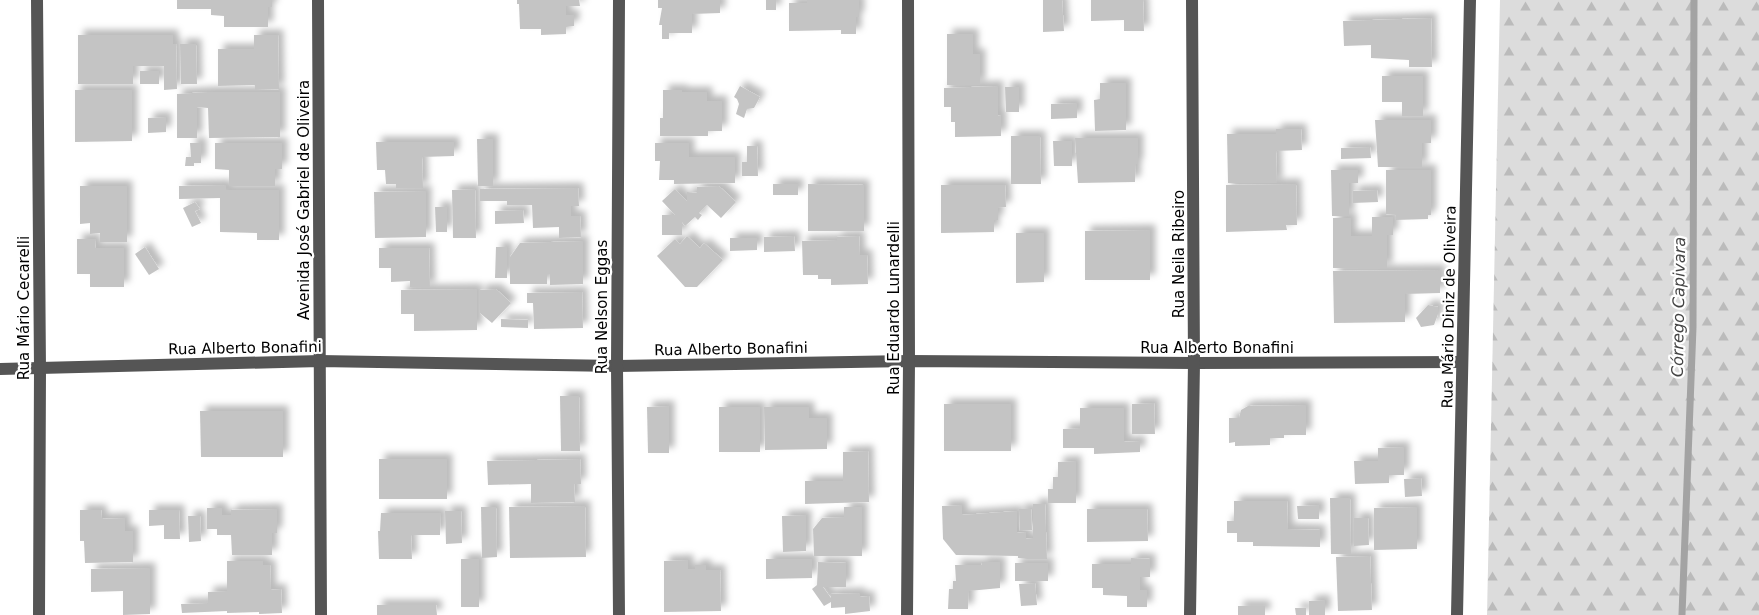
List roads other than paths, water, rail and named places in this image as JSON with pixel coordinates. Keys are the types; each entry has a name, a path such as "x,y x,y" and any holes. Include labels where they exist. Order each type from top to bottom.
{"street":[{"name":"Rua Mário Cecarelli","path":"36,0 40,369 39,615"},
{"name":"Avenida José Gabriel de Oliveira","path":"318,0 321,615"},
{"name":"Rua Nelson Eggas","path":"619,0 617,366 619,615"},
{"name":"Rua Eduardo Lunardelli","path":"907,615 908,0"},
{"name":"Rua Neila Ribeiro","path":"1190,615 1194,363 1192,0"},
{"name":"Rua Mário Diniz de Oliveira","path":"1457,615 1470,0"},
{"name":"Rua Alberto Bonafini","path":"0,369 320,361 617,366 909,361 1462,362"}],"waterway":[{"name":"Córrego Capivara","path":"1682,615 1693,327 1694,0"}]}
